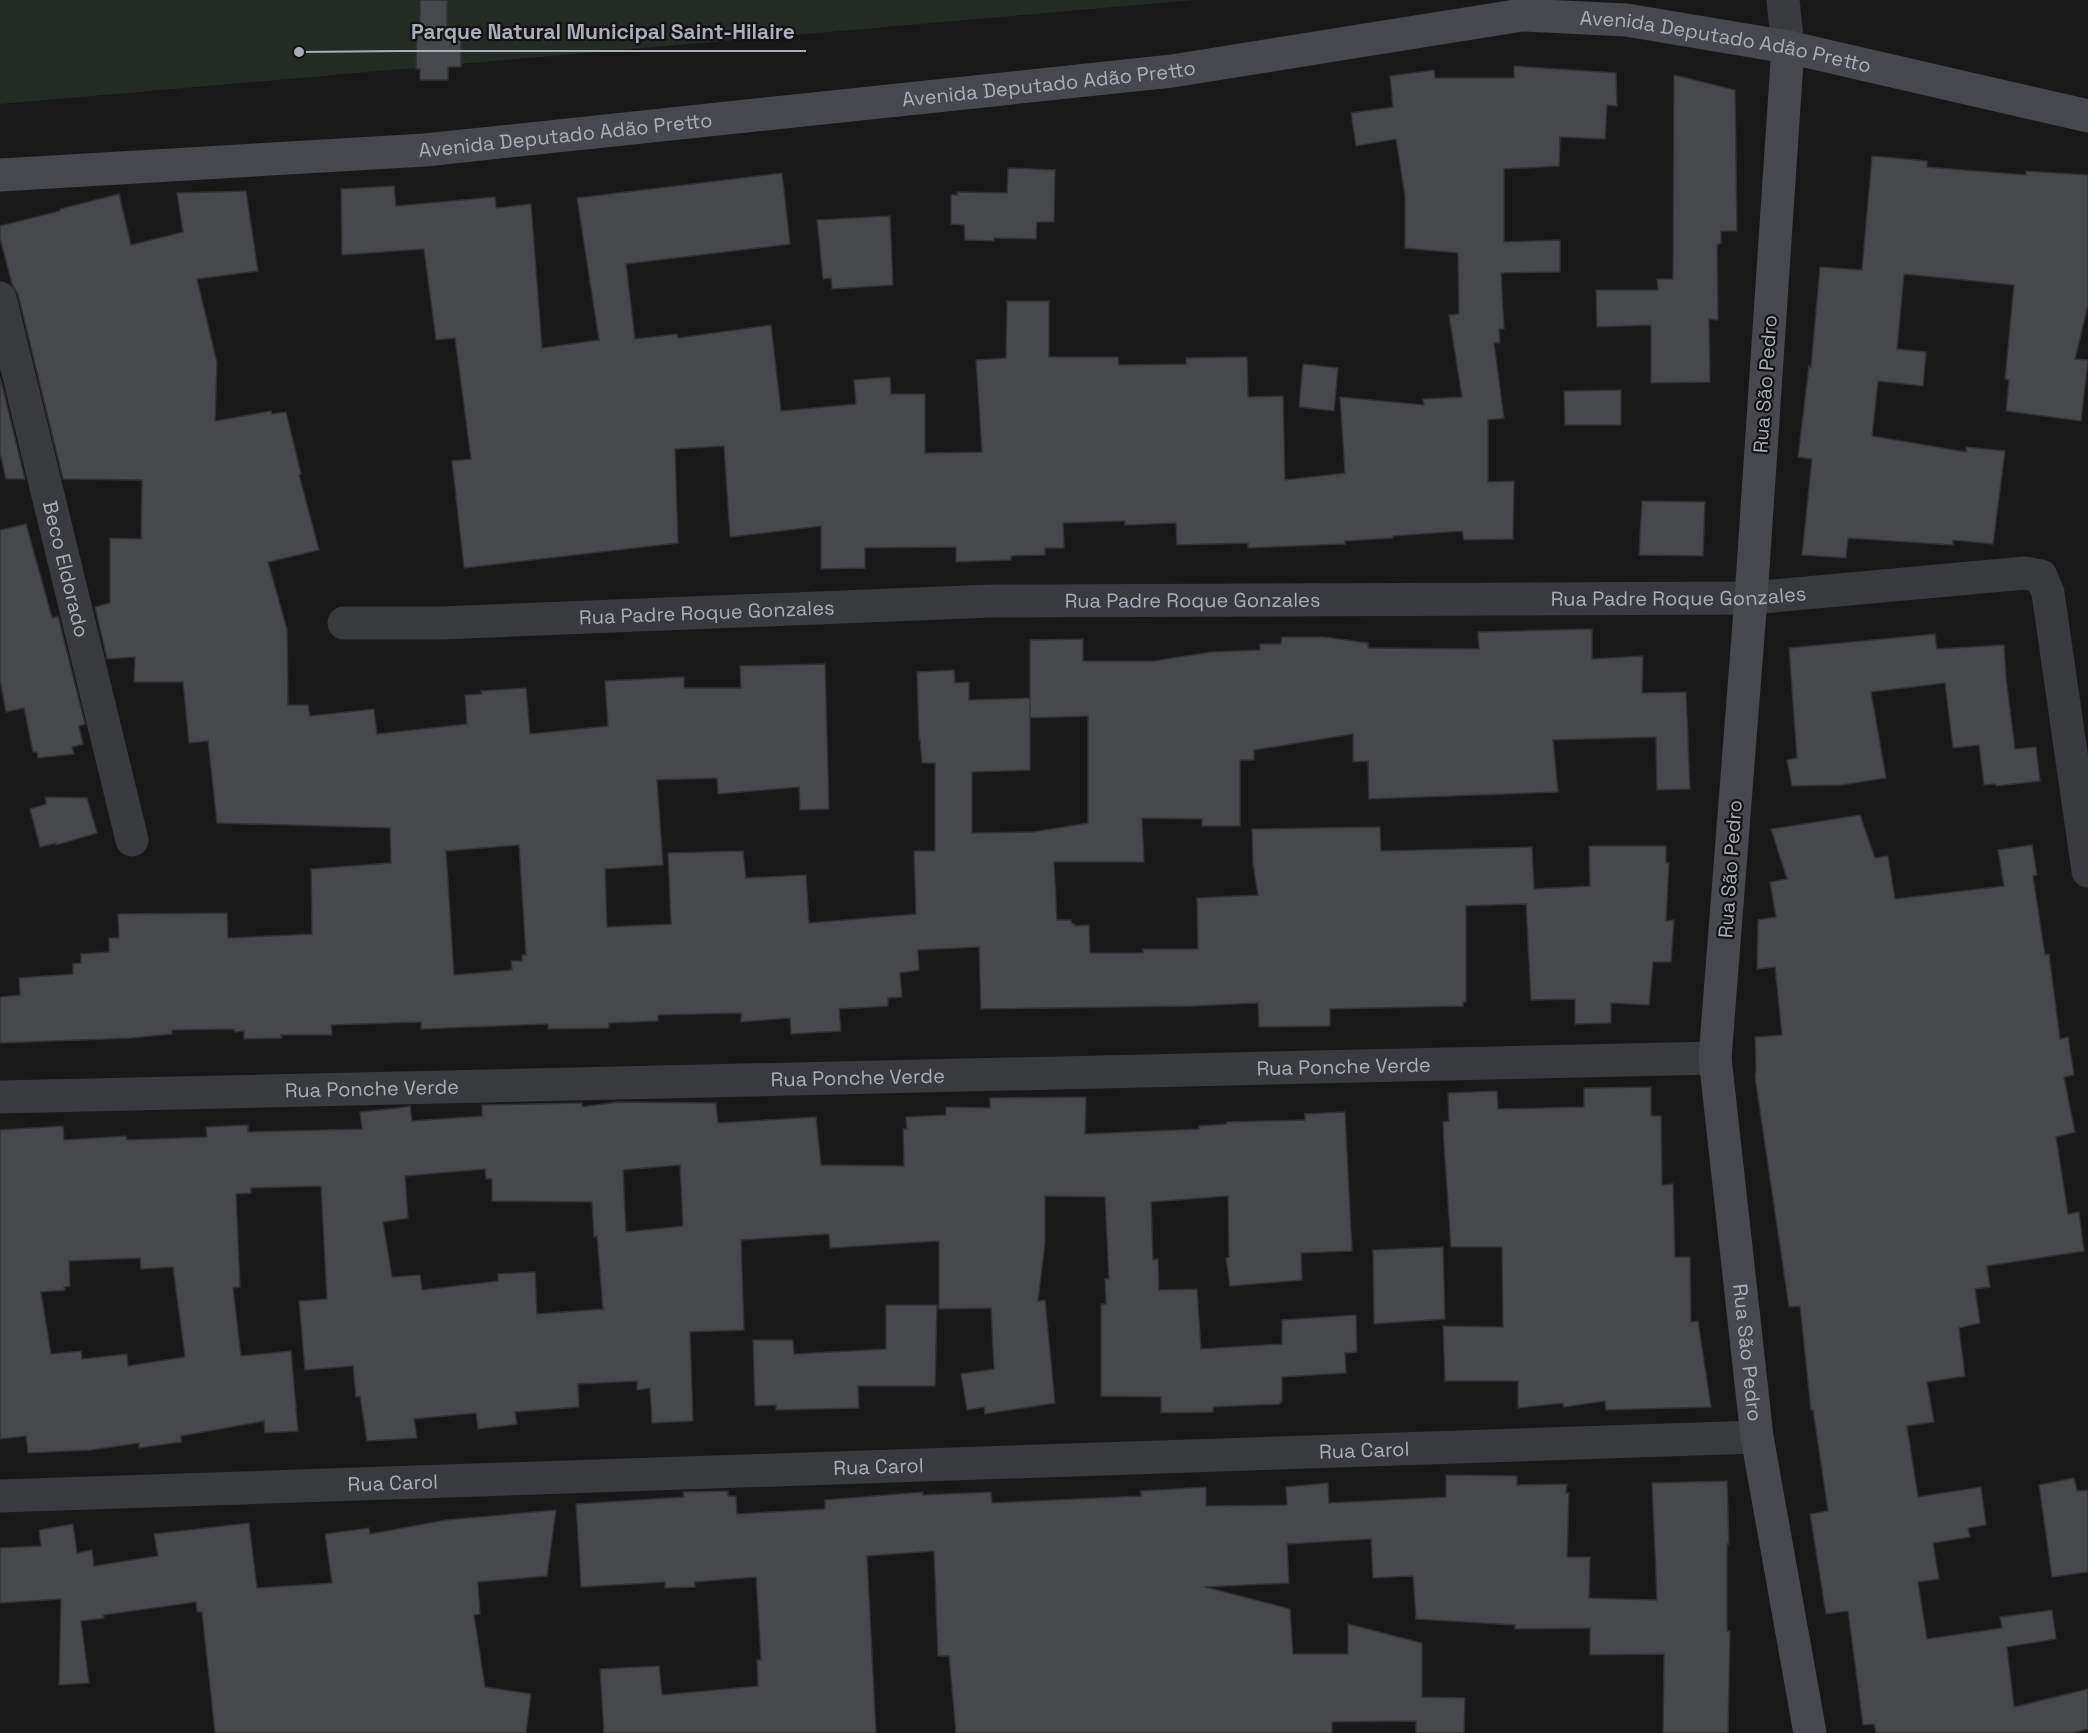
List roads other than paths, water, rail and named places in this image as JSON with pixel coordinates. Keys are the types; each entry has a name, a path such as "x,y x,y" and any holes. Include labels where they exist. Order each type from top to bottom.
{"street":[{"name":"Rua São Pedro","path":"1782,0 1788,47 1751,597 1715,1058 1757,1437 1810,1733"},
{"name":"Avenida Deputado Adão Pretto","path":"0,176 425,150 1172,71 1522,15 1626,20 1788,47 2088,116"},
{"name":"Beco Eldorado","path":"0,298 132,840"},
{"name":"Rua Padre Roque Gonzales","path":"344,623 441,623 991,601 1751,597 2025,573 2041,576 2048,593 2088,871"},
{"name":"Rua Ponche Verde","path":"0,1098 1715,1058"},
{"name":"Rua Carol","path":"0,1496 1757,1437"}],"place":[{"name":"Parque Natural Municipal Saint-Hilaire","path":"299,52"}]}
